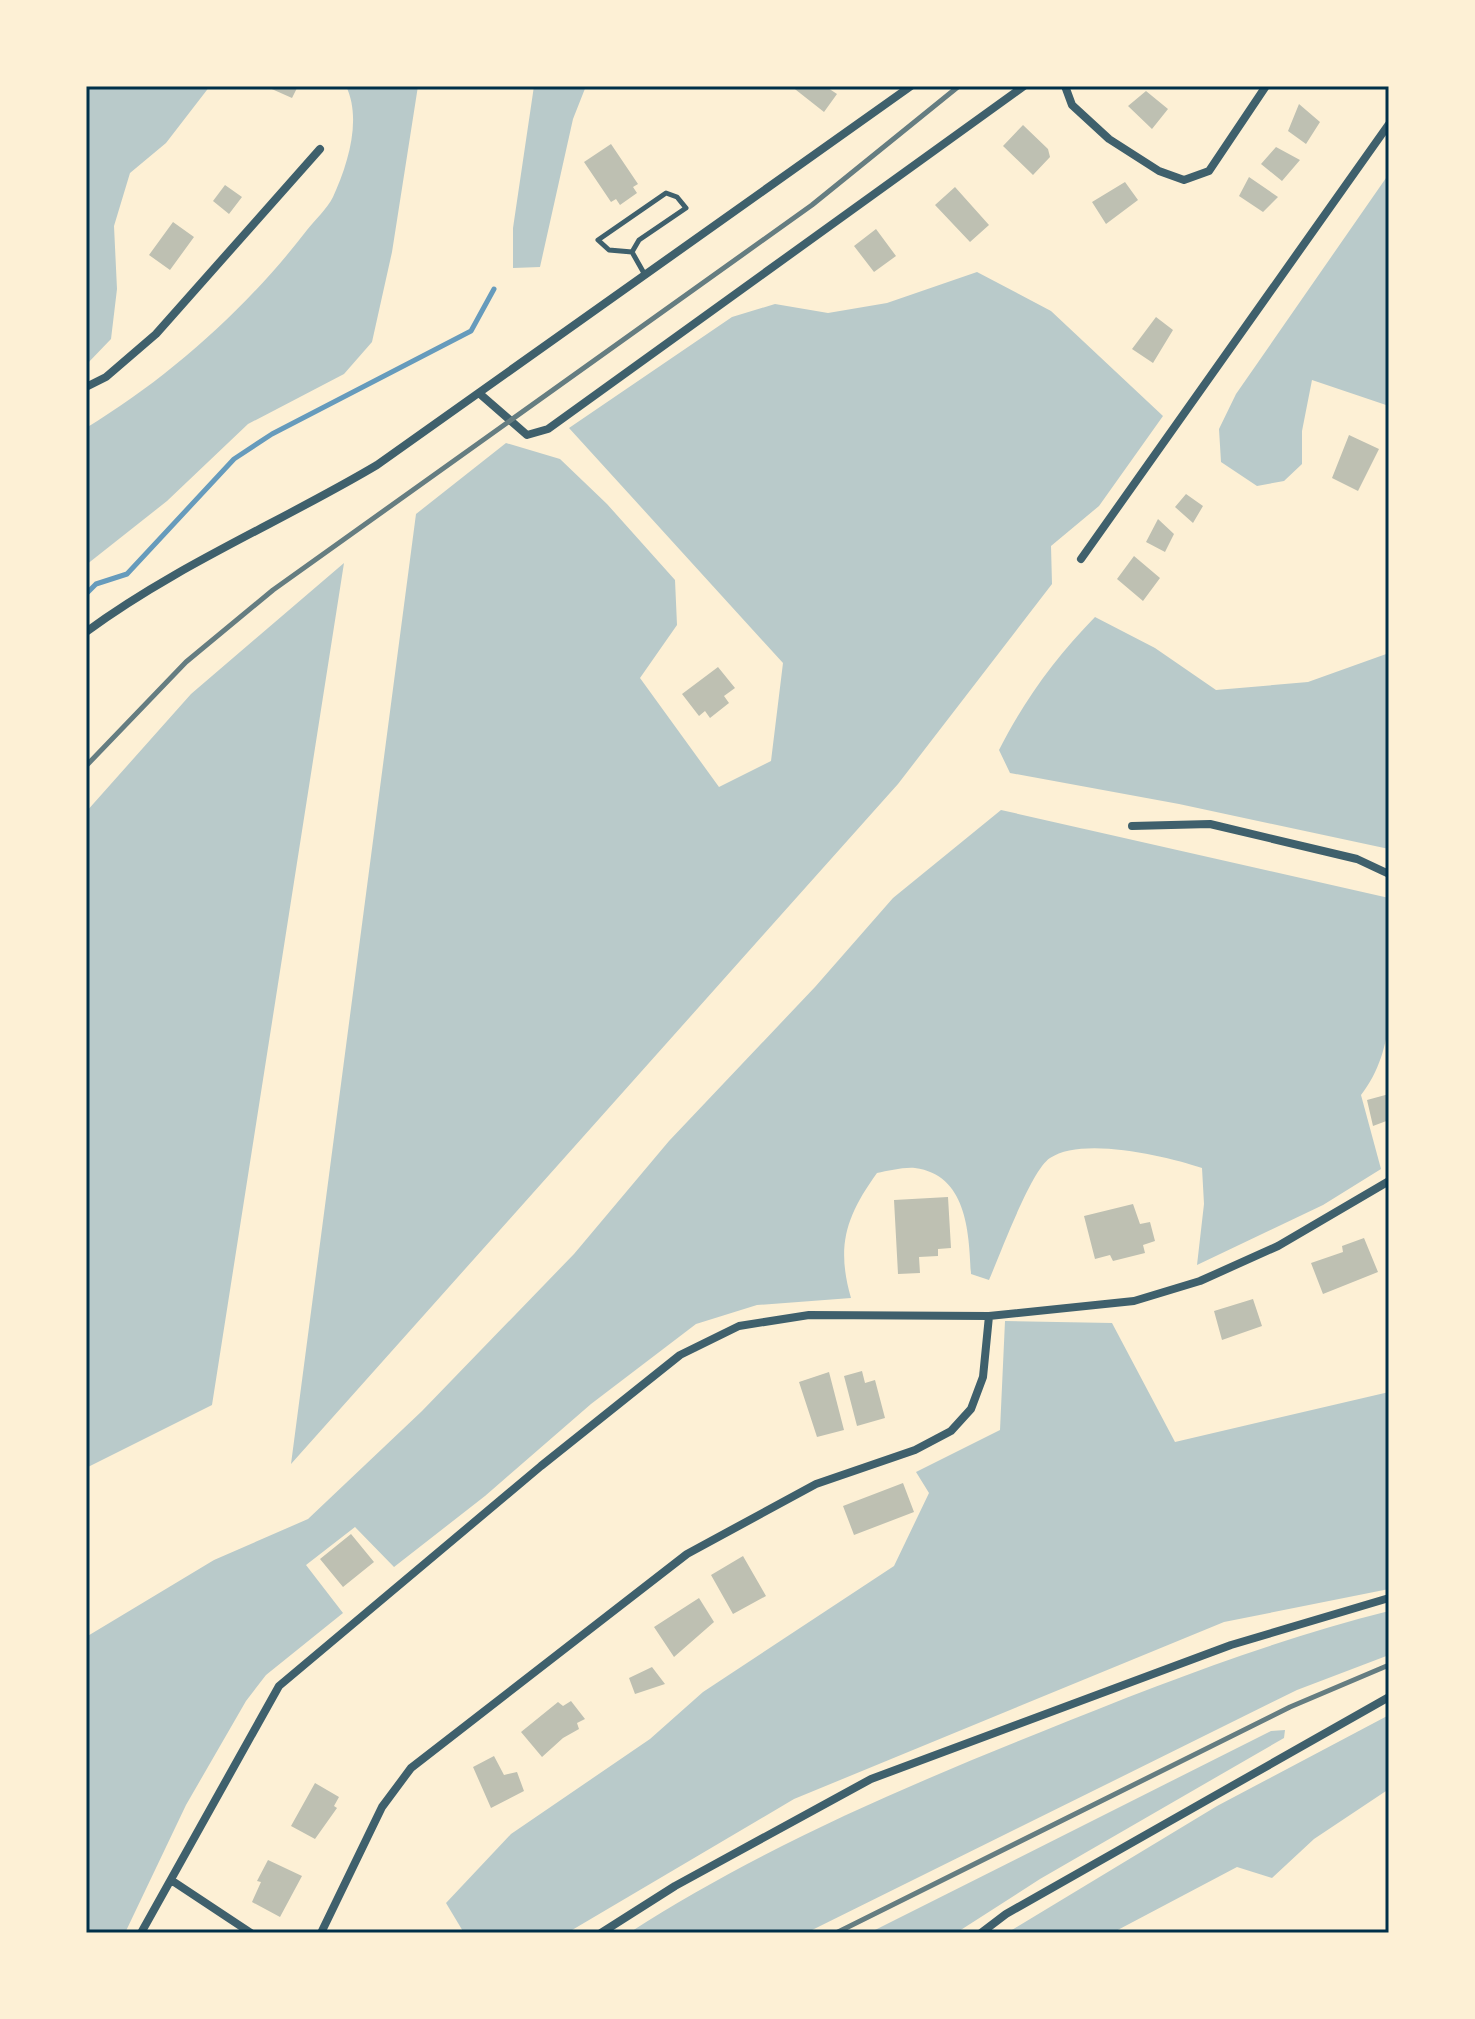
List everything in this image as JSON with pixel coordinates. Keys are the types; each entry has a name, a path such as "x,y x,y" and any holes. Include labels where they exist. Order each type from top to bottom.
{"street":[{"path":"86,632 134,596 305,507 377,465 911,86"},
{"path":"480,394 527,435 548,429 1024,86"},
{"path":"1065,86 1072,105 1109,139 1159,171 1184,180 1209,171 1266,86"},
{"path":"1081,559 1389,124"},
{"path":"86,387 106,377 156,334 320,149"},
{"path":"1132,826 1210,824 1357,859 1389,874"},
{"path":"141,1933 279,1686 541,1466 680,1355 739,1326 809,1315 989,1316 1134,1301 1200,1281 1278,1246 1389,1181"},
{"path":"321,1933 382,1807 411,1768 687,1554 816,1484 915,1450 951,1431 971,1409 983,1377 989,1316"},
{"path":"601,1933 675,1886 871,1779 1231,1645 1389,1598"},
{"path":"981,1933 1006,1914 1389,1697"},
{"path":"171,1880 251,1933"}],"lane":[{"path":"666,193 677,197 686,208 639,240 632,252 609,250 598,240 666,193"},
{"path":"632,252 646,276"}],"shaded area":[{"path":"86,86 210,86 166,143 130,173 114,226 117,289 111,339 86,365"},
{"path":"346,86 418,86 392,252 372,342 344,374 248,424 167,501 86,565 86,428 147,387 206,339 284,259 328,206 344,170 351,142 353,113"},
{"path":"534,86 586,86 573,119 540,267 513,268 513,228"},
{"path":"1386,178 1389,179 1389,406 1312,380 1302,431 1302,464 1284,481 1257,486 1221,462 1219,429 1236,394"},
{"path":"977,272 1051,311 1163,416 1099,506 1051,546 1052,584 898,784 291,1464 416,514 506,443 560,459 607,504 675,580 677,625 640,678 719,787 771,761 783,663 569,428 732,317 775,304 828,313 887,303"},
{"path":"344,563 212,1405 86,1468 86,812 191,694"},
{"path":"1095,617 1155,648 1216,690 1308,682 1389,653 1389,849 1179,804 1010,773 999,750 1009,731 1042,679"},
{"path":"1001,810 1389,898 1391,1001 1388,1026 1374,1074 1361,1095 1381,1169 1323,1205 1197,1265 1204,1204 1202,1168 1125,1150 1103,1148 1064,1152 1050,1158 1034,1179 989,1280 971,1274 969,1241 962,1208 945,1182 932,1173 915,1168 877,1173 858,1203 847,1232 844,1263 851,1298 757,1305 696,1324 591,1404 485,1496 394,1567 355,1527 306,1565 343,1613 266,1675 246,1701 186,1805 125,1933 86,1933 86,1637 214,1560 308,1519 422,1411 574,1254 669,1141 815,987 893,898"},
{"path":"1005,1321 1112,1323 1175,1442 1389,1392 1389,1589 1224,1622 794,1799 567,1933 464,1933 446,1903 511,1834 650,1739 703,1692 894,1566 929,1493 916,1472 1000,1430"},
{"path":"1389,1611 1389,1655 1297,1690 806,1933 629,1933 778,1848 935,1776 1213,1666 1300,1636"},
{"path":"1389,1715 1389,1789 1314,1839 1272,1878 1237,1867 1112,1933 1007,1933 1217,1806"},
{"path":"1285,1730 1284,1738 1040,1879 956,1933 869,1933 1271,1731"}],"building":[{"path":"265,86 298,86 292,98"},
{"path":"791,86 825,86 837,94 824,112"},
{"path":"1146,91 1168,109 1152,129 1128,106"},
{"path":"1299,104 1320,122 1306,144 1288,131"},
{"path":"1023,125 1048,149 1050,157 1033,175 1003,146"},
{"path":"611,144 638,184 633,187 637,193 620,205 616,199 611,202 584,162"},
{"path":"1276,147 1300,160 1282,181 1261,164"},
{"path":"1249,177 1278,197 1263,212 1239,196"},
{"path":"1125,182 1138,200 1106,224 1092,202"},
{"path":"225,185 242,197 229,214 213,201"},
{"path":"955,187 989,225 970,242 935,205"},
{"path":"173,222 194,237 170,270 149,255"},
{"path":"876,229 896,256 874,272 854,246"},
{"path":"1156,317 1173,330 1153,363 1132,349"},
{"path":"1349,435 1379,449 1358,491 1332,478"},
{"path":"1186,494 1203,506 1193,523 1175,507"},
{"path":"1158,519 1174,534 1165,552 1146,542"},
{"path":"1134,556 1160,578 1143,601 1117,579"},
{"path":"718,667 735,688 724,696 729,703 710,718 705,711 699,716 682,694"},
{"path":"1389,1094 1389,1120 1373,1126 1367,1100"},
{"path":"948,1197 951,1248 938,1249 938,1256 919,1257 920,1273 898,1274 894,1200"},
{"path":"1133,1204 1140,1224 1150,1222 1155,1241 1143,1245 1145,1253 1113,1261 1110,1255 1095,1259 1084,1216"},
{"path":"1364,1238 1378,1272 1323,1294 1311,1263 1343,1252 1342,1246"},
{"path":"1253,1299 1262,1326 1222,1340 1214,1311"},
{"path":"862,1371 865,1383 875,1380 885,1418 857,1426 844,1376"},
{"path":"829,1372 844,1430 817,1437 799,1382"},
{"path":"903,1483 914,1512 854,1535 843,1506"},
{"path":"351,1534 374,1562 343,1587 320,1559"},
{"path":"743,1556 766,1596 733,1614 711,1575"},
{"path":"699,1598 714,1622 674,1657 654,1627"},
{"path":"652,1667 665,1684 635,1694 629,1678"},
{"path":"571,1701 585,1719 577,1723 579,1729 563,1738 542,1757 521,1732 558,1702 563,1706"},
{"path":"494,1756 504,1775 517,1772 524,1791 491,1808 473,1767"},
{"path":"315,1783 339,1797 334,1806 337,1808 315,1839 291,1826"},
{"path":"268,1860 302,1876 280,1917 252,1902 261,1882 257,1881"}],"waterway":[{"path":"86,594 96,584 127,574 234,459 272,434 471,331 494,289"}],"railway":[{"path":"86,766 186,662 273,590 812,205 959,86"},
{"path":"836,1933 1290,1707 1389,1665"}]}
